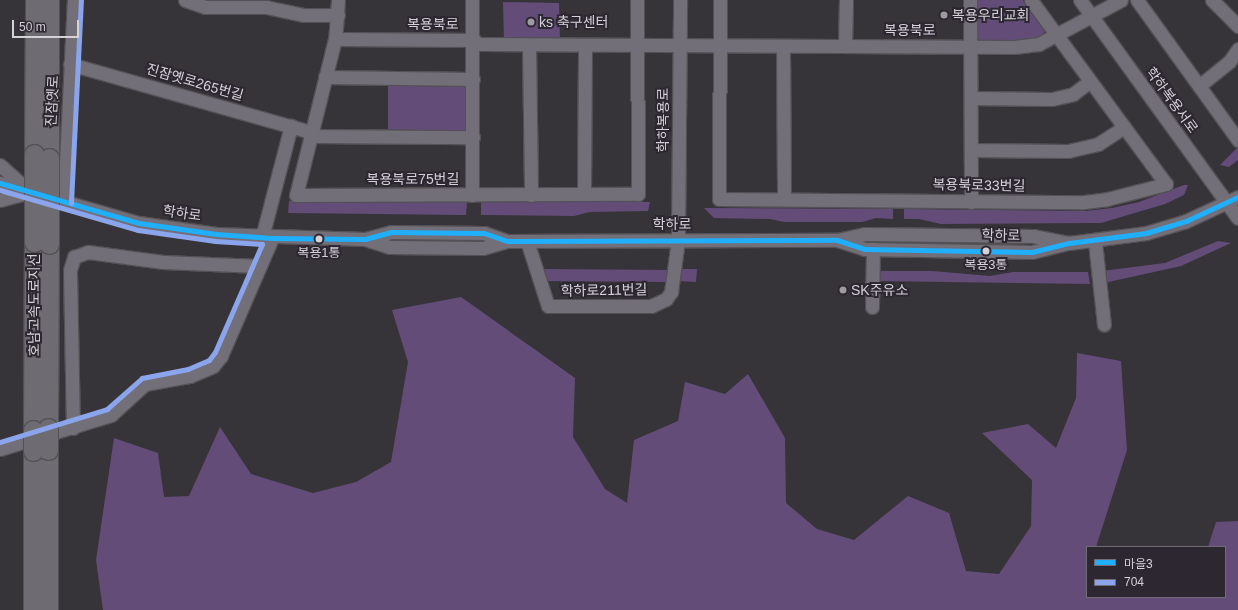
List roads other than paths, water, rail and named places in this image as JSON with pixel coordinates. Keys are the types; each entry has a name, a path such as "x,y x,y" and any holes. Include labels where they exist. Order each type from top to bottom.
{"highway":[{"name":"호남고속도로지선","path":"35,0 42,156"},
{"name":"호남고속도로지선","path":"48,610 41,451 41,243 42,156 49,0"},
{"name":"호남고속도로지선","path":"33,610 41,451"}],"street":[{"name":"진잠옛로","path":"64,203 74,0"},
{"path":"186,0 205,7 266,7 304,15 338,15"},
{"path":"338,0 335,39 310,134 472,137"},
{"name":"복용북로75번길","path":"310,134 296,195 472,195 474,40 472,0"},
{"path":"472,195 638,194 636,45 637,0"},
{"name":"학하복용로","path":"678,240 680,0"},
{"path":"720,0 720,46"},
{"path":"845,46 846,0"},
{"path":"970,0 971,202"},
{"name":"복용북로33번길","path":"720,46 719,199 784,198 971,202 1084,202 1107,199 1166,184 1031,0"},
{"name":"학하복용서로","path":"1080,0 1233,200 1238,218"},
{"name":"복용북로","path":"335,39 474,40 478,44 1024,46 1039,44 1092,17 1121,0"},
{"path":"1137,0 1238,140"},
{"path":"1212,0 1238,26"},
{"path":"529,44 531,195"},
{"path":"584,194 585,45"},
{"path":"783,46 784,198"},
{"path":"1198,86 1229,62 1238,49"},
{"name":"진잠옛로265번길","path":"70,64 291,126 310,134"},
{"path":"325,77 473,79"},
{"path":"971,98 1052,99 1073,94 1090,81"},
{"path":"0,449 111,416 145,384 190,376 214,366 221,356 259,266 267,237 291,126"},
{"path":"971,150 1068,151 1098,144 1124,127"},
{"path":"0,165 30,192"},
{"name":"학하로","path":"0,183 64,203 139,222 216,234 267,237 365,239 391,232 484,233 507,242 837,240 865,234 1033,236 1069,243"},
{"path":"0,200 30,192"},
{"name":"학하로","path":"837,240 864,249 1032,252 1069,243 1095,242 1146,234 1233,200"},
{"name":"학하로211번길","path":"527,241 548,306 643,306 661,303 671,292 678,240"},
{"path":"1095,242 1104,325"},
{"path":"872,308 873,249"},
{"path":"73,428 70,270 74,257 88,252 163,262 259,266"}],"place":[{"name":"복용우리교회","path":"944,15"},
{"name":"ks 축구센터","path":"531,22"},
{"name":"복용1통","path":"319,239"},
{"name":"복용3통","path":"986,251"},
{"name":"SK주유소","path":"843,290"}]}
